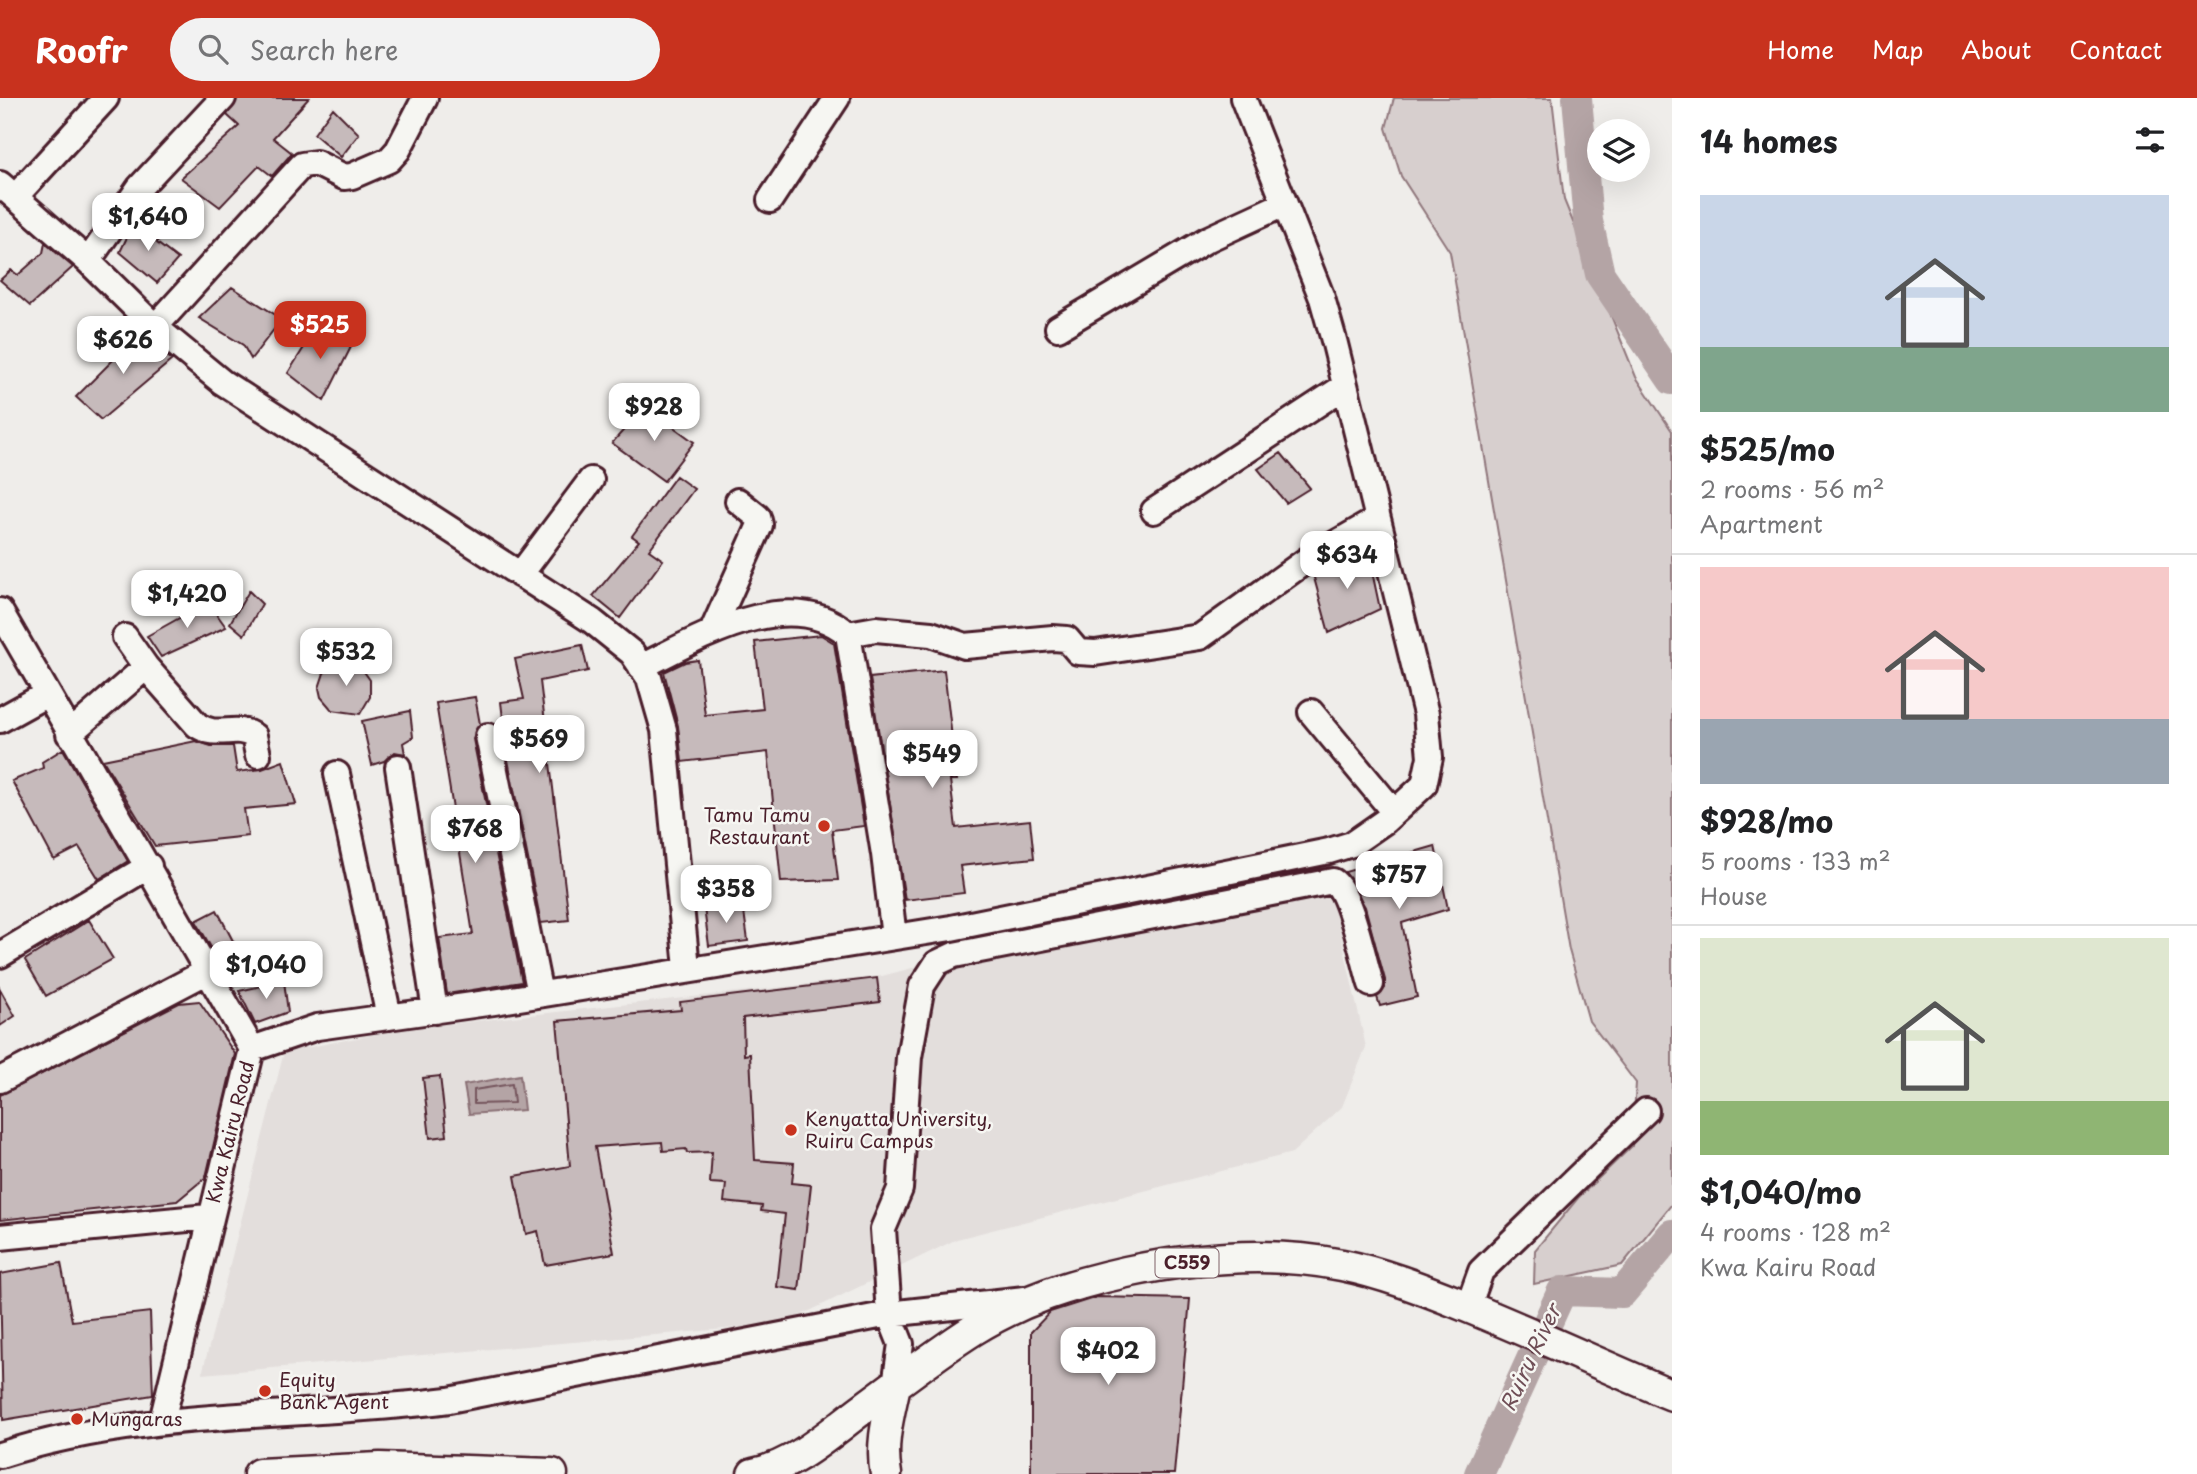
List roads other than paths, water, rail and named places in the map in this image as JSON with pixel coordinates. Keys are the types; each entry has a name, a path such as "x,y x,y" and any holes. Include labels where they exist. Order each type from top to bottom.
{"main road":[{"name":"C559","path":"895,1385 1007,1310 1078,1283 1147,1268 1227,1258 1287,1258 1341,1265 1390,1277 1498,1319 1672,1395"},
{"path":"752,1474 767,1471 802,1452 895,1385"},
{"path":"886,1474 883,1458 885,1430 895,1385"},
{"path":"259,1474 380,1468 552,1474"}],"street":[{"path":"106,98 8,190 88,261 155,327 222,382 592,621 632,653 649,678 664,730 687,968"},
{"path":"88,261 139,188 222,98"},
{"path":"155,327 302,165 316,163 344,177 389,160 398,150 425,98"},
{"path":"770,200 837,98"},
{"path":"251,1049 317,1027 435,1011 687,968 894,937 1329,851 1352,844 1424,785 1430,757 1426,714 1322,298 1243,98"},
{"path":"1058,328 1208,239 1284,204"},
{"path":"1154,511 1345,386"},
{"path":"520,575 591,480"},
{"path":"712,632 760,525 758,517 738,501"},
{"path":"641,667 712,632 780,611 818,619 848,634 876,629 931,634 965,646 1053,638 1067,639 1078,652 1095,653 1200,637 1307,560 1378,519"},
{"name":"Kwa Kairu Road","path":"0,611 69,734 149,866 251,1049 208,1217 162,1421"},
{"path":"848,634 884,854 894,937"},
{"path":"125,638 146,667 197,725 208,732 218,734 246,731 254,736 258,755"},
{"path":"69,734 146,667"},
{"path":"0,720 47,694"},
{"path":"1311,712 1394,812"},
{"path":"488,736 540,994"},
{"path":"398,767 435,1011"},
{"path":"337,774 389,1017"},
{"path":"0,955 149,866"},
{"path":"895,1385 901,1344 889,1314 883,1229 900,1189 909,1057 916,1012 922,986 937,963 954,955 1333,881 1339,885 1346,901 1371,984"},
{"path":"0,1080 208,971"},
{"path":"1468,1307 1481,1271 1646,1111"},
{"path":"0,1237 208,1217"},
{"path":"0,1454 162,1421 376,1410 449,1400 889,1314 1037,1297"}],"water":[{"path":"520,1075 524,1110 469,1114 464,1085"}],"waterway":[{"name":"Ruiru River","path":"1577,98 1588,221 1600,274 1672,380"},
{"name":"Ruiru River","path":"1479,1474 1562,1291 1622,1293 1672,1234"}],"place":[{"name":"Tamu Tamu Restaurant","path":"824,826"},
{"name":"Kenyatta University, Ruiru Campus","path":"791,1130"},
{"name":"Equity Bank Agent","path":"265,1391"},
{"name":"Mungaras","path":"77,1419"}]}
